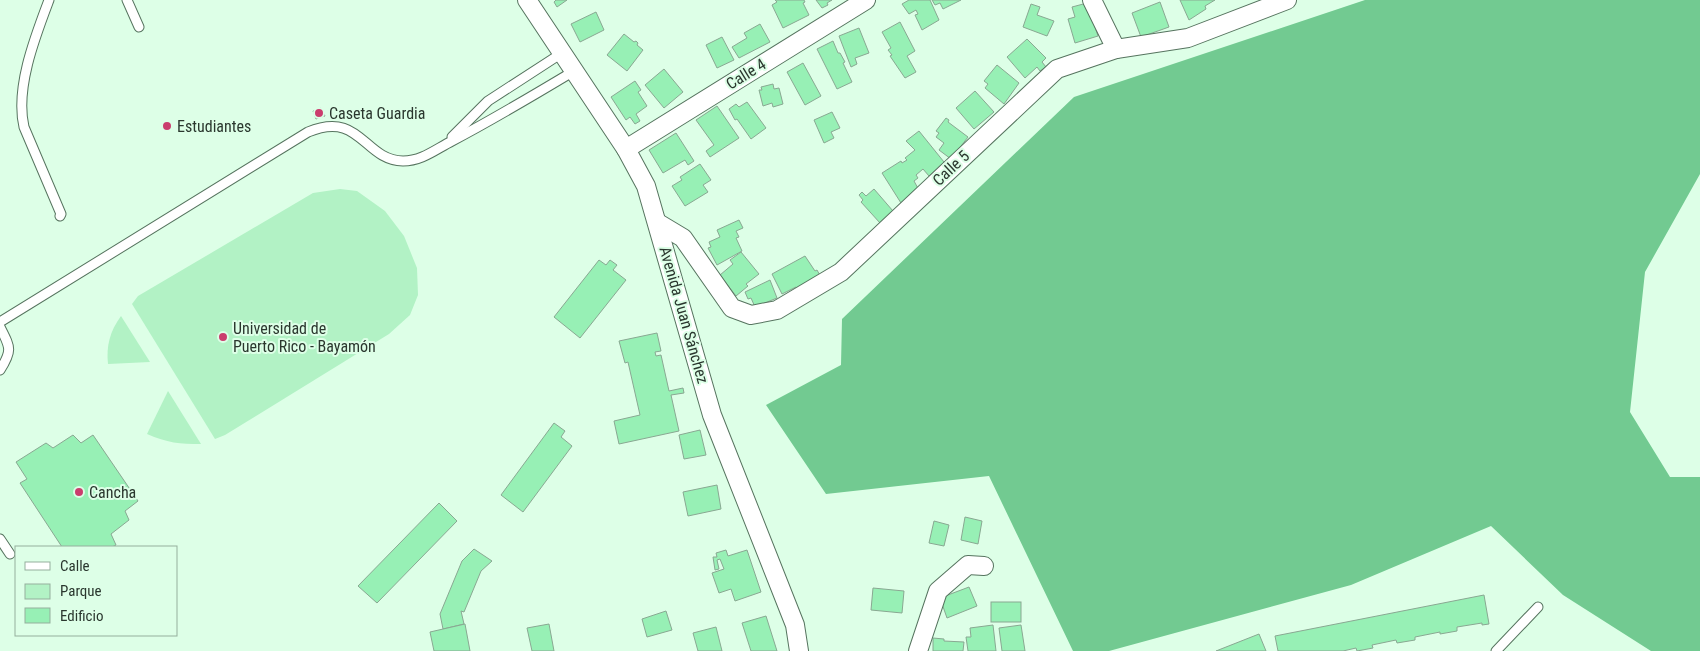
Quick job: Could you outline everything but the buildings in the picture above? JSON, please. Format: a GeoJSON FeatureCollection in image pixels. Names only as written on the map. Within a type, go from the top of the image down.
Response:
{"type":"FeatureCollection","features":[{"type":"Feature","properties":{"kind":"street","name":"Avenida Juan Sánchez"},"geometry":{"type":"LineString","coordinates":[[527,0],[626,149],[646,186],[712,415],[795,625],[799,651]]}},
{"type":"Feature","properties":{"kind":"street","name":"Calle 4"},"geometry":{"type":"LineString","coordinates":[[626,149],[866,0]]}},
{"type":"Feature","properties":{"kind":"street"},"geometry":{"type":"LineString","coordinates":[[1092,0],[1116,49]]}},
{"type":"Feature","properties":{"kind":"street","name":"Calle 5"},"geometry":{"type":"LineString","coordinates":[[658,224],[683,238],[732,308],[751,315],[777,310],[841,272],[1057,69],[1116,49],[1188,38],[1287,0]]}},
{"type":"Feature","properties":{"kind":"street"},"geometry":{"type":"LineString","coordinates":[[918,651],[938,591],[968,565],[984,566]]}},
{"type":"Feature","properties":{"kind":"lane"},"geometry":{"type":"LineString","coordinates":[[49,0],[27,65],[21,114],[24,127],[61,214],[60,216]]}},
{"type":"Feature","properties":{"kind":"lane"},"geometry":{"type":"LineString","coordinates":[[127,0],[139,27]]}},
{"type":"Feature","properties":{"kind":"lane"},"geometry":{"type":"LineString","coordinates":[[444,145],[488,101],[562,53]]}},
{"type":"Feature","properties":{"kind":"lane"},"geometry":{"type":"LineString","coordinates":[[0,322],[298,138],[320,127],[333,126],[354,132],[390,159],[404,161],[416,159],[428,155],[496,118],[574,71]]}},
{"type":"Feature","properties":{"kind":"lane"},"geometry":{"type":"LineString","coordinates":[[0,327],[10,350],[8,358],[0,370]]}},
{"type":"Feature","properties":{"kind":"lane"},"geometry":{"type":"LineString","coordinates":[[0,539],[10,554]]}},
{"type":"Feature","properties":{"kind":"lane"},"geometry":{"type":"LineString","coordinates":[[1496,651],[1538,608]]}},
{"type":"Feature","properties":{"kind":"green space"},"geometry":{"type":"Polygon","coordinates":[[[340,189],[357,191],[385,211],[404,236],[417,268],[418,295],[410,315],[389,334],[225,435],[215,439],[132,304],[138,296],[313,193],[340,189]]]}},
{"type":"Feature","properties":{"kind":"green space"},"geometry":{"type":"Polygon","coordinates":[[[121,316],[150,362],[108,364],[110,339],[114,327],[121,316]]]}},
{"type":"Feature","properties":{"kind":"green space"},"geometry":{"type":"Polygon","coordinates":[[[168,391],[201,444],[174,442],[147,434],[168,391]]]}},
{"type":"Feature","properties":{"kind":"shaded area"},"geometry":{"type":"Polygon","coordinates":[[[1365,0],[1700,0],[1700,174],[1645,272],[1630,412],[1670,477],[1700,477],[1700,651],[1651,651],[1563,595],[1491,526],[1351,585],[1109,651],[1073,651],[989,476],[826,494],[766,405],[841,365],[842,319],[1074,97],[1365,0]]]}},
{"type":"Feature","properties":{"kind":"place","name":"Caseta Guardia"},"geometry":{"type":"Point","coordinates":[319,113]}},
{"type":"Feature","properties":{"kind":"place","name":"Estudiantes"},"geometry":{"type":"Point","coordinates":[167,126]}},
{"type":"Feature","properties":{"kind":"place","name":"Universidad de Puerto Rico - Bayamón"},"geometry":{"type":"Point","coordinates":[223,337]}},
{"type":"Feature","properties":{"kind":"place","name":"Cancha"},"geometry":{"type":"Point","coordinates":[79,492]}}]}
